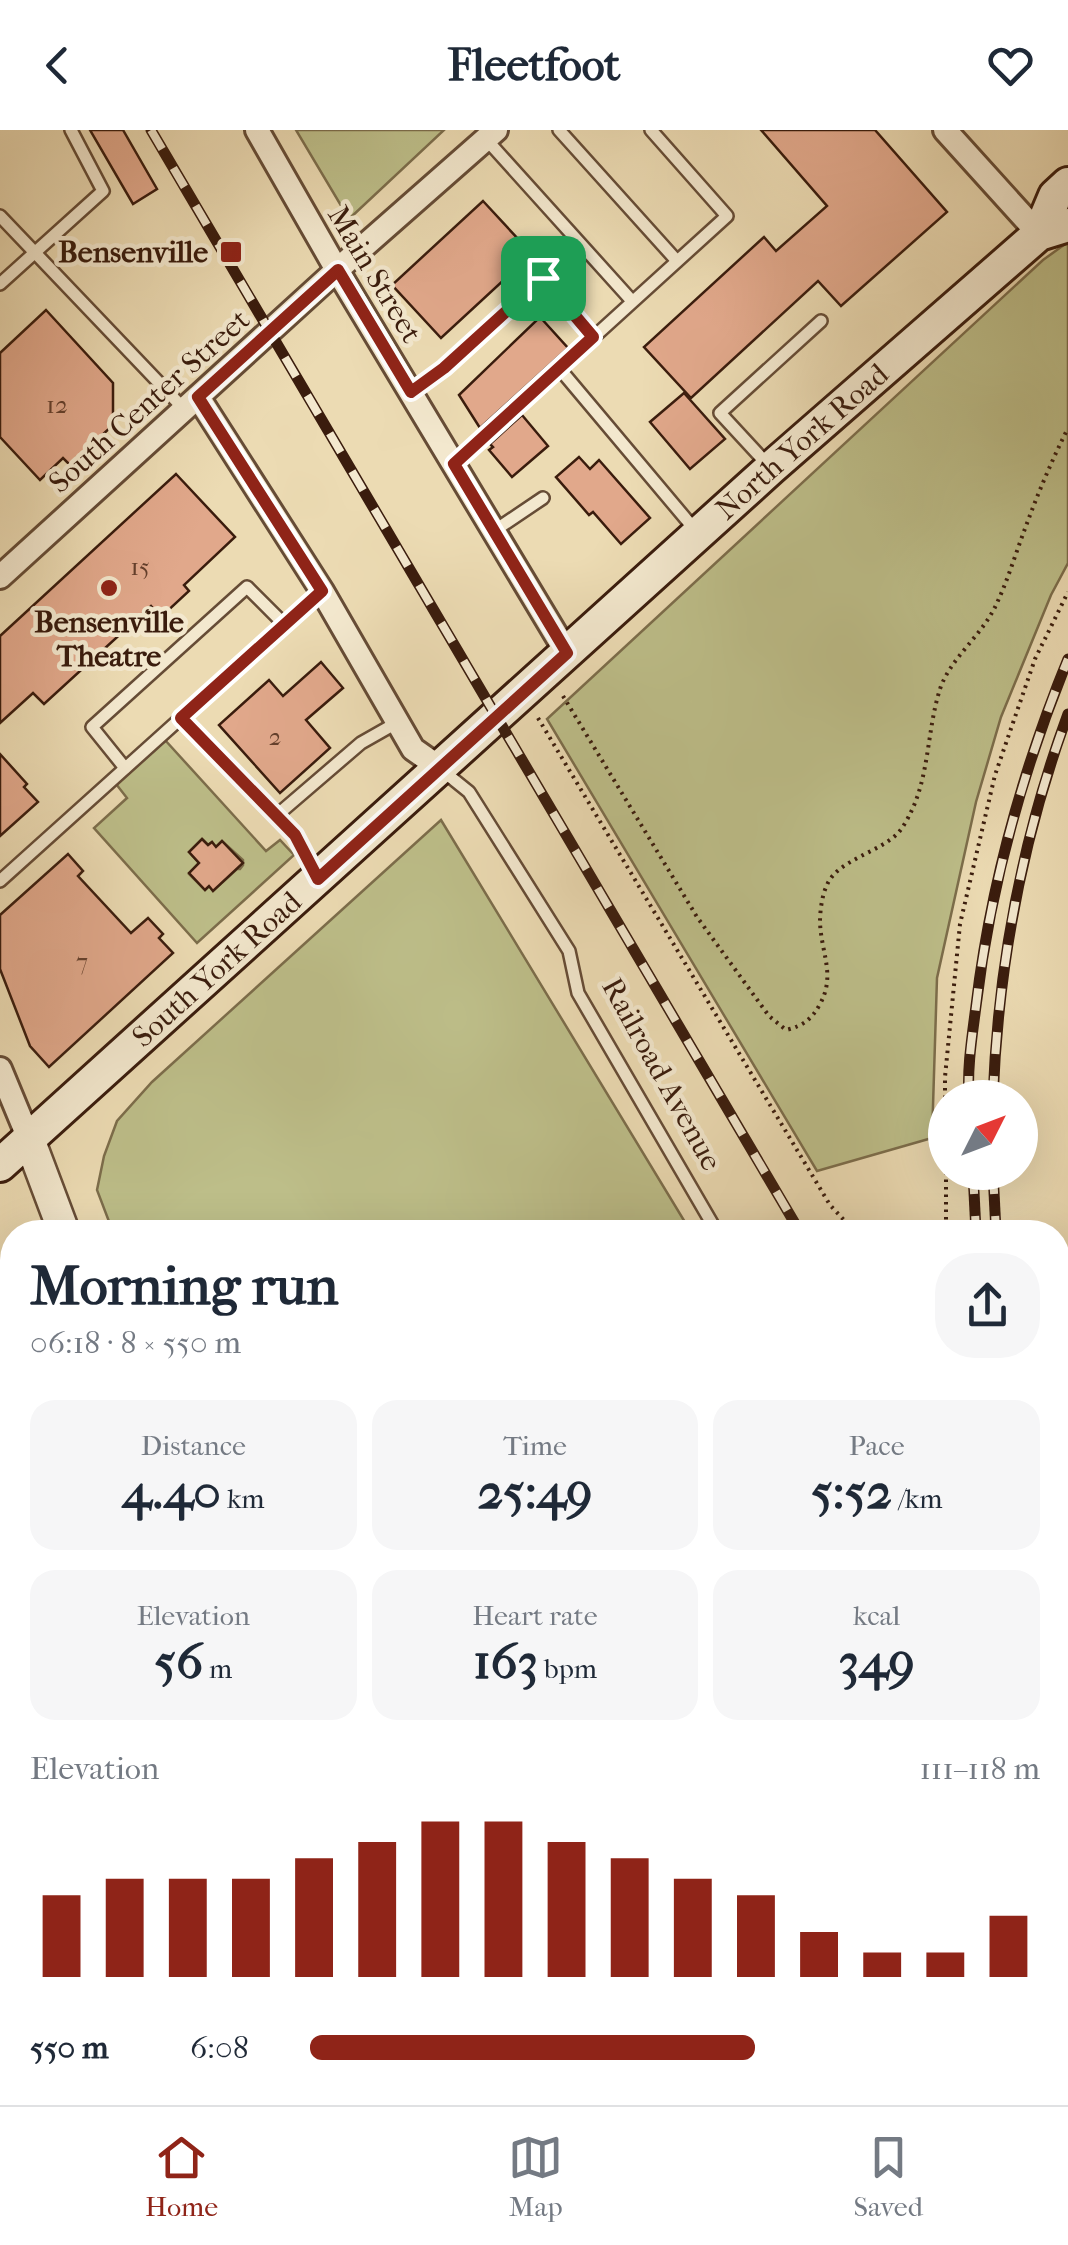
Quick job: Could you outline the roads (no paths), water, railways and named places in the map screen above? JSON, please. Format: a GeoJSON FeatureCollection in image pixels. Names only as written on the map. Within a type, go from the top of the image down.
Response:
{"type":"FeatureCollection","features":[{"type":"Feature","properties":{"kind":"main road","name":"North York Road"},"geometry":{"type":"LineString","coordinates":[[546,672],[772,468],[1054,230],[1054,196],[1068,184]]}},
{"type":"Feature","properties":{"kind":"main road","name":"South York Road"},"geometry":{"type":"LineString","coordinates":[[0,1165],[546,672]]}},
{"type":"Feature","properties":{"kind":"street","name":"Main Street"},"geometry":{"type":"LineString","coordinates":[[256,130],[494,531],[546,672]]}},
{"type":"Feature","properties":{"kind":"street"},"geometry":{"type":"LineString","coordinates":[[945,130],[1054,230]]}},
{"type":"Feature","properties":{"kind":"street","name":"South Center Street"},"geometry":{"type":"LineString","coordinates":[[0,577],[491,134]]}},
{"type":"Feature","properties":{"kind":"street","name":"Railroad Avenue"},"geometry":{"type":"LineString","coordinates":[[191,403],[322,591],[414,749],[440,768]]}},
{"type":"Feature","properties":{"kind":"street"},"geometry":{"type":"LineString","coordinates":[[0,1070],[59,1220]]}},
{"type":"Feature","properties":{"kind":"lane"},"geometry":{"type":"LineString","coordinates":[[0,284],[102,191],[72,130]]}},
{"type":"Feature","properties":{"kind":"lane"},"geometry":{"type":"LineString","coordinates":[[559,130],[677,261]]}},
{"type":"Feature","properties":{"kind":"lane"},"geometry":{"type":"LineString","coordinates":[[454,464],[727,216],[651,130]]}},
{"type":"Feature","properties":{"kind":"lane"},"geometry":{"type":"LineString","coordinates":[[491,134],[632,301]]}},
{"type":"Feature","properties":{"kind":"lane"},"geometry":{"type":"LineString","coordinates":[[0,216],[191,403]]}},
{"type":"Feature","properties":{"kind":"lane"},"geometry":{"type":"LineString","coordinates":[[411,392],[444,368],[543,278],[593,337]]}},
{"type":"Feature","properties":{"kind":"lane"},"geometry":{"type":"LineString","coordinates":[[772,468],[720,413],[821,321]]}},
{"type":"Feature","properties":{"kind":"lane"},"geometry":{"type":"LineString","coordinates":[[559,368],[699,534]]}},
{"type":"Feature","properties":{"kind":"lane"},"geometry":{"type":"LineString","coordinates":[[494,531],[542,498]]}},
{"type":"Feature","properties":{"kind":"lane"},"geometry":{"type":"LineString","coordinates":[[125,768],[92,727],[248,587],[284,624]]}},
{"type":"Feature","properties":{"kind":"lane"},"geometry":{"type":"LineString","coordinates":[[0,881],[322,591]]}},
{"type":"Feature","properties":{"kind":"lane"},"geometry":{"type":"LineString","coordinates":[[181,718],[295,835],[318,879]]}},
{"type":"Feature","properties":{"kind":"lane"},"geometry":{"type":"LineString","coordinates":[[276,816],[362,743],[398,722]]}},
{"type":"Feature","properties":{"kind":"lane","name":"Railroad Avenue"},"geometry":{"type":"LineString","coordinates":[[440,768],[468,792],[569,950],[578,993],[710,1220]]}},
{"type":"Feature","properties":{"kind":"railway"},"geometry":{"type":"LineString","coordinates":[[151,130],[793,1220]]}},
{"type":"Feature","properties":{"kind":"railway"},"geometry":{"type":"LineString","coordinates":[[969,1080],[982,962],[999,873],[1023,786],[1068,659]]}},
{"type":"Feature","properties":{"kind":"railway"},"geometry":{"type":"LineString","coordinates":[[994,1080],[1000,1000],[1015,903],[1038,808],[1068,714]]}},
{"type":"Feature","properties":{"kind":"railway"},"geometry":{"type":"LineString","coordinates":[[974,1190],[975,1220]]}},
{"type":"Feature","properties":{"kind":"railway"},"geometry":{"type":"LineString","coordinates":[[994,1190],[995,1220]]}},
{"type":"Feature","properties":{"kind":"place","name":"Bensenville"},"geometry":{"type":"Point","coordinates":[231,252]}},
{"type":"Feature","properties":{"kind":"place","name":"Bensenville Theatre"},"geometry":{"type":"Point","coordinates":[109,588]}}]}
